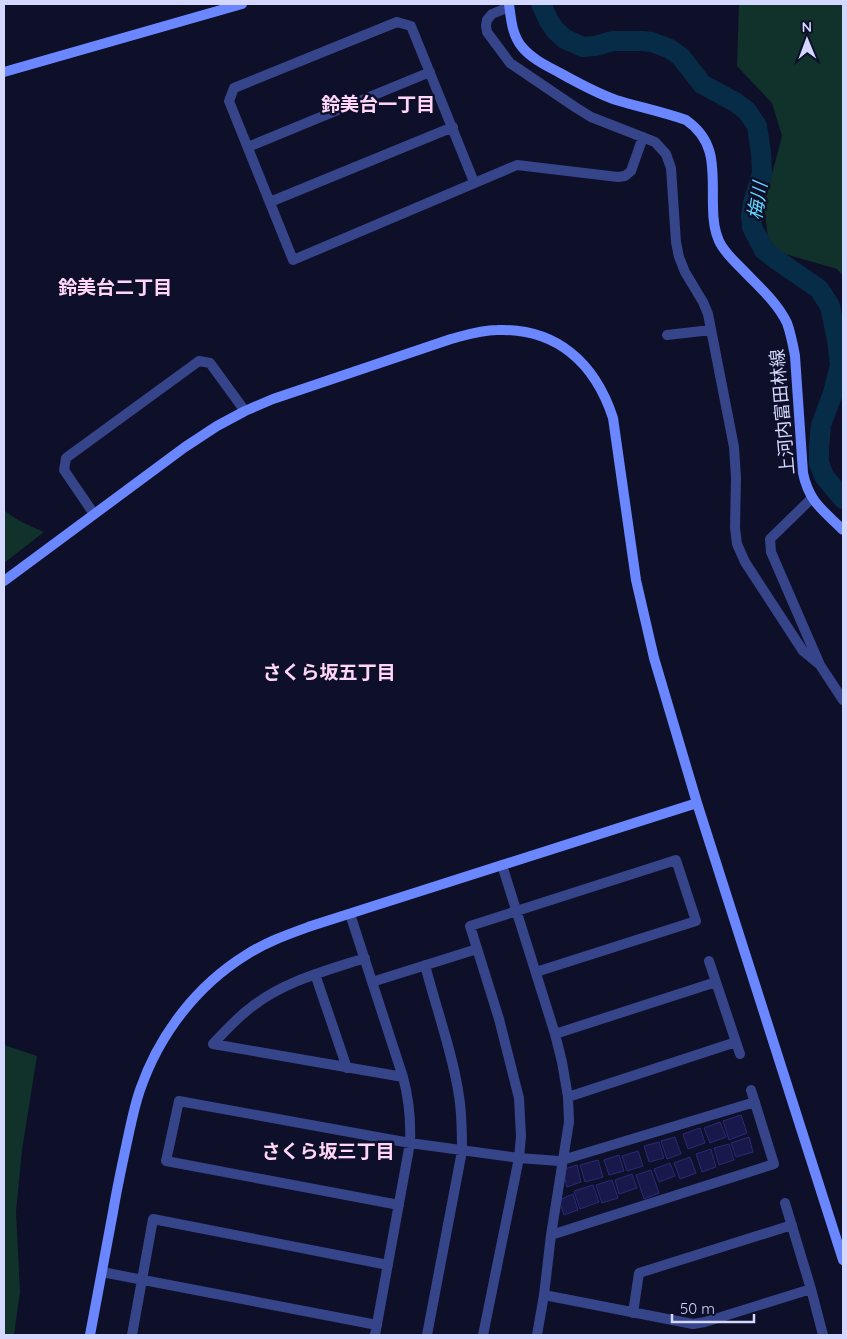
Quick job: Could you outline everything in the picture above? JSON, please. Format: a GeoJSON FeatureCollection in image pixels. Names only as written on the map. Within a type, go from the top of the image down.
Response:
{"type":"FeatureCollection","features":[{"type":"Feature","properties":{"kind":"street"},"geometry":{"type":"LineString","coordinates":[[4,72],[242,4]]}},
{"type":"Feature","properties":{"kind":"street"},"geometry":{"type":"LineString","coordinates":[[509,6],[492,14],[487,20],[486,26],[487,32],[510,63],[575,108],[592,117],[655,142],[666,154],[671,168],[676,242],[679,257],[708,314],[734,447],[736,478],[735,528],[737,544],[745,562],[803,651],[820,664]]}},
{"type":"Feature","properties":{"kind":"street","name":"上河内富田林線"},"geometry":{"type":"LineString","coordinates":[[509,6],[512,28],[516,37],[522,47],[542,64],[594,91],[614,99],[686,120],[695,126],[704,137],[712,160],[713,219],[718,239],[727,254],[773,302],[787,324],[795,356],[803,473],[806,486],[812,498],[843,530]]}},
{"type":"Feature","properties":{"kind":"street"},"geometry":{"type":"LineString","coordinates":[[474,182],[411,26],[397,22],[243,84],[234,88],[229,101],[293,260],[517,165],[618,177],[625,176],[631,171],[643,137]]}},
{"type":"Feature","properties":{"kind":"street"},"geometry":{"type":"LineString","coordinates":[[248,147],[430,72]]}},
{"type":"Feature","properties":{"kind":"street"},"geometry":{"type":"LineString","coordinates":[[270,202],[453,127]]}},
{"type":"Feature","properties":{"kind":"street"},"geometry":{"type":"LineString","coordinates":[[4,581],[185,447],[217,426],[245,411],[282,396],[474,332],[497,330],[528,333],[555,342],[573,354],[588,368],[599,385],[613,418],[636,580],[654,658],[697,804],[843,1260]]}},
{"type":"Feature","properties":{"kind":"street"},"geometry":{"type":"LineString","coordinates":[[667,335],[711,330]]}},
{"type":"Feature","properties":{"kind":"street"},"geometry":{"type":"LineString","coordinates":[[94,514],[64,470],[66,458],[199,361],[210,363],[245,411]]}},
{"type":"Feature","properties":{"kind":"street"},"geometry":{"type":"LineString","coordinates":[[812,498],[770,539],[771,552],[820,664],[843,700]]}},
{"type":"Feature","properties":{"kind":"street"},"geometry":{"type":"LineString","coordinates":[[90,1335],[120,1172],[132,1116],[140,1090],[149,1067],[174,1023],[196,996],[219,974],[272,940],[697,804]]}},
{"type":"Feature","properties":{"kind":"street"},"geometry":{"type":"LineString","coordinates":[[483,1335],[519,1158],[521,1136],[519,1098],[499,1020],[470,926],[676,860],[696,921],[536,972]]}},
{"type":"Feature","properties":{"kind":"street"},"geometry":{"type":"LineString","coordinates":[[502,865],[555,1034],[568,1097],[569,1122],[537,1335]]}},
{"type":"Feature","properties":{"kind":"street"},"geometry":{"type":"LineString","coordinates":[[102,1272],[376,1330],[410,1143],[411,1125],[408,1094],[350,914]]}},
{"type":"Feature","properties":{"kind":"street"},"geometry":{"type":"LineString","coordinates":[[372,982],[477,949]]}},
{"type":"Feature","properties":{"kind":"street"},"geometry":{"type":"LineString","coordinates":[[365,958],[291,983],[250,1008],[213,1044],[403,1077]]}},
{"type":"Feature","properties":{"kind":"street"},"geometry":{"type":"LineString","coordinates":[[709,961],[740,1054]]}},
{"type":"Feature","properties":{"kind":"street"},"geometry":{"type":"LineString","coordinates":[[425,965],[450,1052],[460,1096],[462,1126],[462,1150],[427,1335]]}},
{"type":"Feature","properties":{"kind":"street"},"geometry":{"type":"LineString","coordinates":[[315,974],[347,1068]]}},
{"type":"Feature","properties":{"kind":"street"},"geometry":{"type":"LineString","coordinates":[[555,1034],[716,982]]}},
{"type":"Feature","properties":{"kind":"street"},"geometry":{"type":"LineString","coordinates":[[568,1097],[736,1042]]}},
{"type":"Feature","properties":{"kind":"street"},"geometry":{"type":"LineString","coordinates":[[551,1235],[774,1164],[751,1090]]}},
{"type":"Feature","properties":{"kind":"street"},"geometry":{"type":"LineString","coordinates":[[399,1205],[166,1161],[179,1101],[410,1143],[519,1158],[559,1161],[755,1102]]}},
{"type":"Feature","properties":{"kind":"street"},"geometry":{"type":"LineString","coordinates":[[785,1203],[824,1335]]}},
{"type":"Feature","properties":{"kind":"street"},"geometry":{"type":"LineString","coordinates":[[132,1335],[153,1218],[388,1265]]}},
{"type":"Feature","properties":{"kind":"street"},"geometry":{"type":"LineString","coordinates":[[633,1313],[639,1273],[792,1225]]}},
{"type":"Feature","properties":{"kind":"street"},"geometry":{"type":"LineString","coordinates":[[544,1295],[693,1324],[811,1289]]}},
{"type":"Feature","properties":{"kind":"green space"},"geometry":{"type":"Polygon","coordinates":[[[739,4],[843,4],[843,276],[837,269],[778,252],[768,238],[764,204],[782,136],[772,103],[737,66],[739,4]]]}},
{"type":"Feature","properties":{"kind":"green space"},"geometry":{"type":"Polygon","coordinates":[[[4,510],[18,520],[44,532],[4,563],[4,510]]]}},
{"type":"Feature","properties":{"kind":"green space"},"geometry":{"type":"Polygon","coordinates":[[[4,1045],[37,1056],[22,1150],[16,1212],[20,1292],[14,1335],[4,1335],[4,1045]]]}},
{"type":"Feature","properties":{"kind":"building"},"geometry":{"type":"Polygon","coordinates":[[[741,1115],[747,1133],[729,1140],[723,1121],[741,1115]]]}},
{"type":"Feature","properties":{"kind":"building"},"geometry":{"type":"Polygon","coordinates":[[[720,1122],[726,1137],[710,1143],[704,1128],[720,1122]]]}},
{"type":"Feature","properties":{"kind":"building"},"geometry":{"type":"Polygon","coordinates":[[[700,1128],[705,1143],[688,1149],[683,1134],[700,1128]]]}},
{"type":"Feature","properties":{"kind":"building"},"geometry":{"type":"Polygon","coordinates":[[[675,1137],[681,1154],[667,1159],[661,1141],[675,1137]]]}},
{"type":"Feature","properties":{"kind":"building"},"geometry":{"type":"Polygon","coordinates":[[[749,1137],[753,1152],[736,1157],[731,1143],[749,1137]]]}},
{"type":"Feature","properties":{"kind":"building"},"geometry":{"type":"Polygon","coordinates":[[[659,1142],[664,1158],[649,1162],[644,1146],[659,1142]]]}},
{"type":"Feature","properties":{"kind":"building"},"geometry":{"type":"Polygon","coordinates":[[[729,1144],[734,1160],[719,1165],[714,1148],[729,1144]]]}},
{"type":"Feature","properties":{"kind":"building"},"geometry":{"type":"Polygon","coordinates":[[[711,1149],[716,1167],[702,1172],[696,1154],[711,1149]]]}},
{"type":"Feature","properties":{"kind":"building"},"geometry":{"type":"Polygon","coordinates":[[[638,1151],[643,1166],[627,1171],[622,1156],[638,1151]]]}},
{"type":"Feature","properties":{"kind":"building"},"geometry":{"type":"Polygon","coordinates":[[[619,1155],[624,1171],[609,1175],[604,1160],[619,1155]]]}},
{"type":"Feature","properties":{"kind":"building"},"geometry":{"type":"Polygon","coordinates":[[[690,1157],[696,1173],[680,1179],[674,1163],[690,1157]]]}},
{"type":"Feature","properties":{"kind":"building"},"geometry":{"type":"Polygon","coordinates":[[[598,1160],[603,1177],[585,1182],[580,1165],[598,1160]]]}},
{"type":"Feature","properties":{"kind":"building"},"geometry":{"type":"Polygon","coordinates":[[[670,1163],[675,1176],[659,1182],[654,1169],[670,1163]]]}},
{"type":"Feature","properties":{"kind":"building"},"geometry":{"type":"Polygon","coordinates":[[[577,1165],[581,1182],[567,1187],[564,1176],[565,1169],[577,1165]]]}},
{"type":"Feature","properties":{"kind":"building"},"geometry":{"type":"Polygon","coordinates":[[[651,1170],[659,1193],[644,1199],[636,1175],[651,1170]]]}},
{"type":"Feature","properties":{"kind":"building"},"geometry":{"type":"Polygon","coordinates":[[[632,1174],[637,1188],[619,1194],[615,1180],[632,1174]]]}},
{"type":"Feature","properties":{"kind":"building"},"geometry":{"type":"Polygon","coordinates":[[[612,1180],[618,1198],[602,1203],[596,1185],[612,1180]]]}},
{"type":"Feature","properties":{"kind":"building"},"geometry":{"type":"Polygon","coordinates":[[[593,1185],[599,1202],[580,1209],[574,1191],[593,1185]]]}},
{"type":"Feature","properties":{"kind":"building"},"geometry":{"type":"Polygon","coordinates":[[[573,1194],[578,1210],[564,1215],[559,1200],[573,1194]]]}},
{"type":"Feature","properties":{"kind":"waterway","name":"梅川"},"geometry":{"type":"LineString","coordinates":[[541,4],[555,30],[565,39],[583,47],[613,41],[643,41],[652,42],[670,49],[681,57],[702,84],[735,102],[747,111],[757,126],[762,173],[753,203],[752,227],[764,250],[819,289],[830,306],[840,365],[833,393],[821,425],[819,463],[824,476],[843,499]]}},
{"type":"Feature","properties":{"kind":"district","name":"鈴美台一丁目"},"geometry":{"type":"Point","coordinates":[378,104]}},
{"type":"Feature","properties":{"kind":"district","name":"鈴美台二丁目"},"geometry":{"type":"Point","coordinates":[115,287]}},
{"type":"Feature","properties":{"kind":"district","name":"さくら坂五丁目"},"geometry":{"type":"Point","coordinates":[329,672]}},
{"type":"Feature","properties":{"kind":"district","name":"さくら坂三丁目"},"geometry":{"type":"Point","coordinates":[328,1151]}}]}
